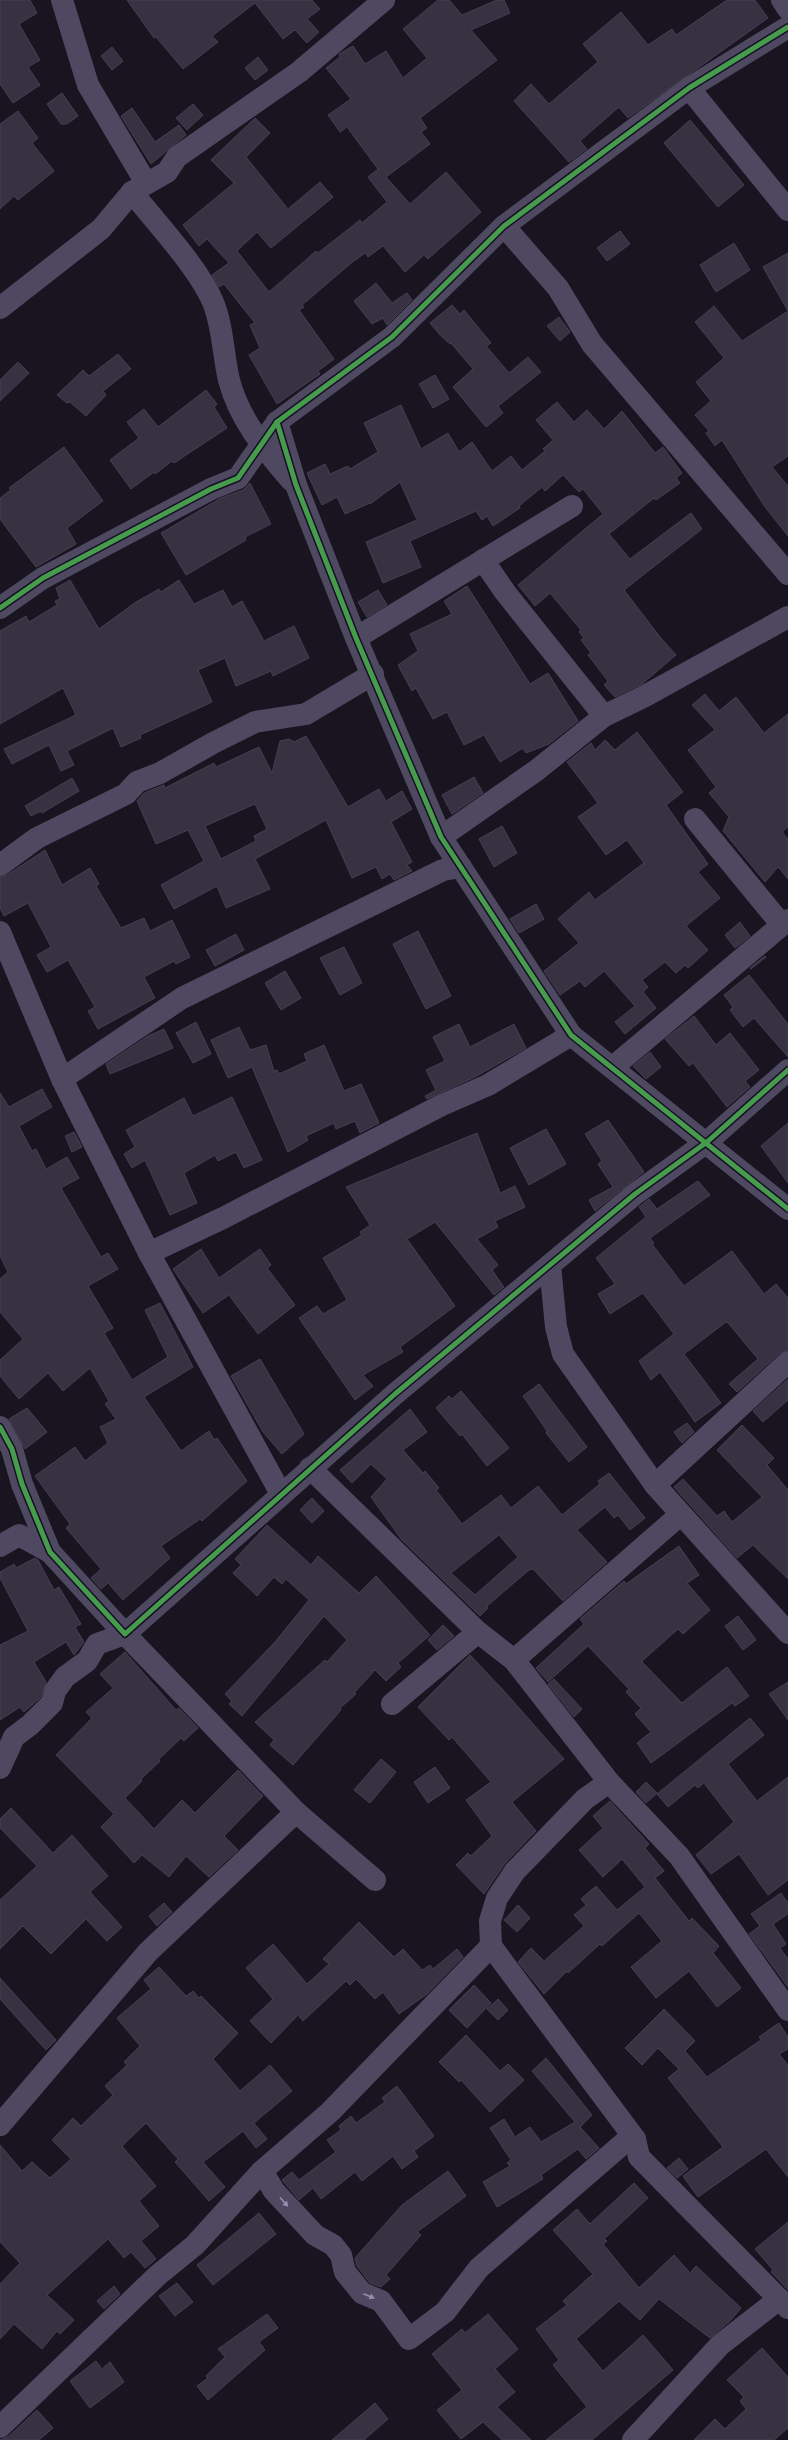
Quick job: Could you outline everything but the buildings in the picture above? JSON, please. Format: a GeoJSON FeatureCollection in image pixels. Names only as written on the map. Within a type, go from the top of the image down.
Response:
{"type":"FeatureCollection","features":[{"type":"Feature","properties":{"kind":"street"},"geometry":{"type":"LineString","coordinates":[[62,0],[88,85],[139,188],[205,285],[214,305],[232,388],[237,403],[260,444],[296,486]]}},
{"type":"Feature","properties":{"kind":"street"},"geometry":{"type":"LineString","coordinates":[[0,308],[101,229],[139,188],[167,172],[177,157],[299,72],[384,0]]}},
{"type":"Feature","properties":{"kind":"street"},"geometry":{"type":"LineString","coordinates":[[782,0],[788,9]]}},
{"type":"Feature","properties":{"kind":"street"},"geometry":{"type":"LineString","coordinates":[[0,608],[43,578],[211,489],[238,478],[260,444],[277,422],[392,337],[504,226],[689,88],[788,27]]}},
{"type":"Feature","properties":{"kind":"street"},"geometry":{"type":"LineString","coordinates":[[689,88],[788,210]]}},
{"type":"Feature","properties":{"kind":"street"},"geometry":{"type":"LineString","coordinates":[[504,226],[558,288],[592,344],[788,574]]}},
{"type":"Feature","properties":{"kind":"street"},"geometry":{"type":"LineString","coordinates":[[277,422],[296,486],[356,638],[373,674],[440,837],[571,1035],[707,1142],[788,1209]]}},
{"type":"Feature","properties":{"kind":"street"},"geometry":{"type":"LineString","coordinates":[[356,638],[572,506]]}},
{"type":"Feature","properties":{"kind":"street"},"geometry":{"type":"LineString","coordinates":[[483,560],[505,592],[604,716]]}},
{"type":"Feature","properties":{"kind":"street"},"geometry":{"type":"LineString","coordinates":[[440,837],[537,770],[604,716],[645,696],[788,617]]}},
{"type":"Feature","properties":{"kind":"street"},"geometry":{"type":"LineString","coordinates":[[0,865],[37,838],[126,794],[137,782],[160,773],[213,743],[255,722],[306,714],[373,674]]}},
{"type":"Feature","properties":{"kind":"street"},"geometry":{"type":"LineString","coordinates":[[613,1067],[785,922],[695,819]]}},
{"type":"Feature","properties":{"kind":"street"},"geometry":{"type":"LineString","coordinates":[[62,1079],[182,998],[443,870],[461,868]]}},
{"type":"Feature","properties":{"kind":"street"},"geometry":{"type":"LineString","coordinates":[[0,932],[62,1079],[149,1253],[281,1494]]}},
{"type":"Feature","properties":{"kind":"street"},"geometry":{"type":"LineString","coordinates":[[149,1253],[223,1218],[442,1105],[488,1084],[571,1035]]}},
{"type":"Feature","properties":{"kind":"street"},"geometry":{"type":"LineString","coordinates":[[0,1768],[14,1737],[30,1725],[52,1704],[55,1690],[65,1677],[87,1661],[96,1644],[125,1634],[395,1394],[635,1194],[707,1142],[788,1070]]}},
{"type":"Feature","properties":{"kind":"street"},"geometry":{"type":"LineString","coordinates":[[550,1265],[556,1327],[563,1354],[655,1485],[680,1515],[788,1633]]}},
{"type":"Feature","properties":{"kind":"street"},"geometry":{"type":"LineString","coordinates":[[655,1485],[788,1362]]}},
{"type":"Feature","properties":{"kind":"street"},"geometry":{"type":"LineString","coordinates":[[0,1427],[12,1448],[22,1484],[50,1552]]}},
{"type":"Feature","properties":{"kind":"street"},"geometry":{"type":"LineString","coordinates":[[310,1468],[478,1632],[514,1660],[609,1782],[679,1856],[788,2010]]}},
{"type":"Feature","properties":{"kind":"street"},"geometry":{"type":"LineString","coordinates":[[514,1660],[680,1515]]}},
{"type":"Feature","properties":{"kind":"street"},"geometry":{"type":"LineString","coordinates":[[0,1546],[19,1535],[50,1552],[125,1634],[296,1812],[375,1880]]}},
{"type":"Feature","properties":{"kind":"street"},"geometry":{"type":"LineString","coordinates":[[392,1704],[478,1632]]}},
{"type":"Feature","properties":{"kind":"street"},"geometry":{"type":"LineString","coordinates":[[609,1782],[585,1799],[515,1871],[497,1898],[490,1921],[491,1946],[635,2139],[639,2157],[783,2303],[720,2345],[633,2440]]}},
{"type":"Feature","properties":{"kind":"street"},"geometry":{"type":"LineString","coordinates":[[0,2125],[148,1952],[296,1812]]}},
{"type":"Feature","properties":{"kind":"street"},"geometry":{"type":"LineString","coordinates":[[0,2427],[158,2275],[195,2245],[262,2170],[330,2112],[491,1946]]}},
{"type":"Feature","properties":{"kind":"street"},"geometry":{"type":"LineString","coordinates":[[262,2170],[274,2191],[315,2236],[333,2245],[342,2256],[345,2272],[362,2293],[381,2301],[409,2339],[445,2312],[479,2268],[626,2141],[635,2139]]}},
{"type":"Feature","properties":{"kind":"cycle path"},"geometry":{"type":"LineString","coordinates":[[0,608],[43,578],[211,489],[238,478],[277,422],[392,337],[504,226],[689,88],[788,27]]}},
{"type":"Feature","properties":{"kind":"cycle path"},"geometry":{"type":"LineString","coordinates":[[277,422],[296,485],[356,638],[441,837],[571,1035],[788,1209]]}},
{"type":"Feature","properties":{"kind":"cycle path"},"geometry":{"type":"LineString","coordinates":[[0,1427],[12,1449],[22,1484],[50,1552],[125,1634],[395,1394],[635,1194],[707,1142],[788,1070]]}}]}
